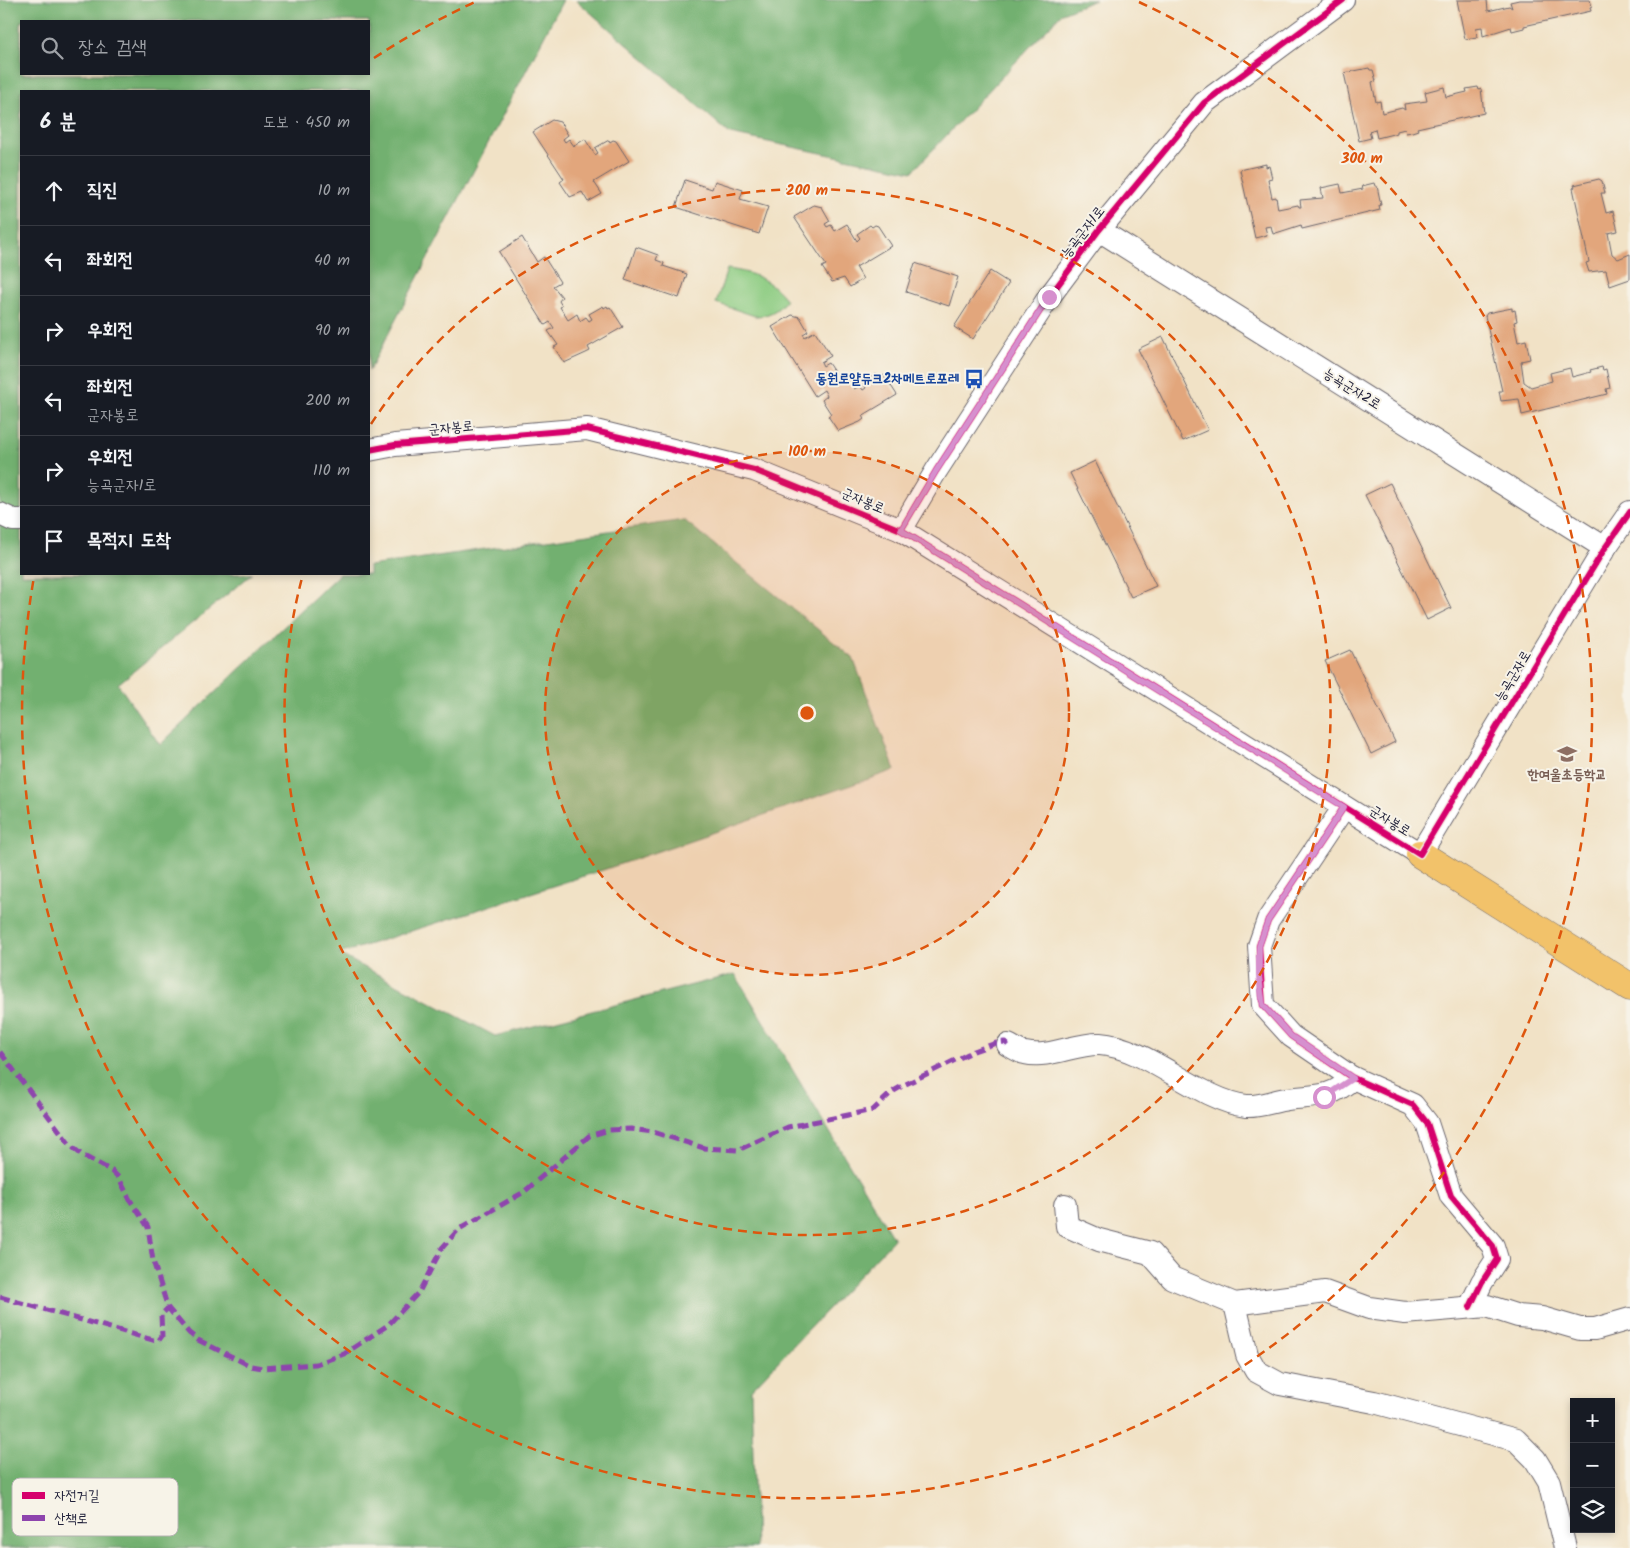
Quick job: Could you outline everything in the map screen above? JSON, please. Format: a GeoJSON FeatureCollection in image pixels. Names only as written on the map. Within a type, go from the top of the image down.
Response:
{"type":"FeatureCollection","features":[{"type":"Feature","properties":{"kind":"main road","name":"군자봉로"},"geometry":{"type":"LineString","coordinates":[[1420,854],[1630,987]]}},
{"type":"Feature","properties":{"kind":"street","name":"능곡군자1로"},"geometry":{"type":"LineString","coordinates":[[901,530],[936,471],[1049,297],[1099,230],[1204,103],[1343,0]]}},
{"type":"Feature","properties":{"kind":"street","name":"능곡군자2로"},"geometry":{"type":"LineString","coordinates":[[1099,230],[1605,548]]}},
{"type":"Feature","properties":{"kind":"street","name":"군자봉로"},"geometry":{"type":"LineString","coordinates":[[370,450],[395,445],[587,428],[754,470],[901,530],[1420,854]]}},
{"type":"Feature","properties":{"kind":"street","name":"능곡군자로"},"geometry":{"type":"LineString","coordinates":[[1420,854],[1605,548],[1630,512]]}},
{"type":"Feature","properties":{"kind":"street"},"geometry":{"type":"LineString","coordinates":[[0,514],[20,520]]}},
{"type":"Feature","properties":{"kind":"street"},"geometry":{"type":"LineString","coordinates":[[1344,807],[1268,920],[1259,946],[1259,976],[1263,1005],[1291,1036],[1353,1078],[1413,1105],[1427,1122],[1450,1196],[1493,1246],[1497,1259],[1482,1282],[1470,1307]]}},
{"type":"Feature","properties":{"kind":"street"},"geometry":{"type":"LineString","coordinates":[[1008,1045],[1025,1053],[1051,1052],[1099,1044],[1111,1046],[1144,1059],[1211,1094],[1245,1106],[1265,1105],[1286,1099],[1324,1097],[1353,1078]]}},
{"type":"Feature","properties":{"kind":"street"},"geometry":{"type":"LineString","coordinates":[[1065,1205],[1067,1226],[1099,1240],[1150,1253],[1172,1278],[1235,1304],[1325,1292],[1369,1308],[1405,1313],[1487,1306],[1518,1316],[1542,1318],[1580,1329],[1595,1328],[1630,1320]]}},
{"type":"Feature","properties":{"kind":"street"},"geometry":{"type":"LineString","coordinates":[[1235,1304],[1247,1355],[1256,1371],[1280,1384],[1374,1402],[1516,1440],[1535,1459],[1549,1482],[1565,1548]]}},
{"type":"Feature","properties":{"kind":"green space"},"geometry":{"type":"Polygon","coordinates":[[[0,0],[563,0],[370,369],[370,90],[20,90],[20,575],[251,575],[118,684],[160,745],[338,575],[370,575],[370,566],[684,520],[853,658],[895,770],[606,869],[339,954],[495,1036],[735,974],[894,1239],[751,1390],[756,1548],[0,1548],[0,0]]]}},
{"type":"Feature","properties":{"kind":"green space"},"geometry":{"type":"Polygon","coordinates":[[[576,0],[1095,0],[1062,13],[912,172],[730,134],[576,0]]]}},
{"type":"Feature","properties":{"kind":"green space"},"geometry":{"type":"Polygon","coordinates":[[[727,269],[745,272],[760,278],[774,287],[786,300],[772,312],[755,316],[716,303],[727,269]]]}},
{"type":"Feature","properties":{"kind":"building"},"geometry":{"type":"Polygon","coordinates":[[[1457,0],[1487,0],[1488,11],[1509,6],[1512,8],[1510,2],[1519,0],[1590,0],[1592,6],[1590,7],[1591,11],[1524,26],[1524,28],[1512,31],[1511,27],[1483,36],[1482,27],[1476,28],[1477,37],[1465,39],[1457,0]]]}},
{"type":"Feature","properties":{"kind":"building"},"geometry":{"type":"Polygon","coordinates":[[[1369,68],[1373,70],[1376,81],[1372,82],[1376,102],[1380,101],[1382,113],[1402,108],[1405,110],[1404,104],[1427,101],[1425,92],[1444,87],[1446,97],[1467,92],[1466,89],[1478,87],[1479,90],[1481,89],[1484,113],[1417,128],[1418,130],[1412,132],[1406,133],[1405,129],[1377,138],[1375,129],[1369,131],[1371,138],[1359,141],[1344,73],[1369,68]]]}},
{"type":"Feature","properties":{"kind":"building"},"geometry":{"type":"Polygon","coordinates":[[[552,120],[560,122],[568,135],[563,139],[565,142],[569,139],[574,146],[585,139],[595,155],[598,153],[595,148],[609,140],[610,142],[613,140],[616,141],[629,161],[594,182],[602,194],[588,202],[582,192],[570,197],[560,182],[564,179],[533,132],[552,120]]]}},
{"type":"Feature","properties":{"kind":"building"},"geometry":{"type":"Polygon","coordinates":[[[1266,164],[1266,167],[1269,166],[1272,178],[1268,179],[1272,198],[1276,197],[1278,209],[1298,205],[1301,207],[1300,200],[1323,198],[1321,188],[1340,184],[1342,193],[1363,189],[1362,186],[1374,183],[1377,186],[1381,205],[1379,205],[1380,210],[1302,229],[1301,225],[1273,234],[1271,226],[1265,227],[1267,235],[1255,238],[1240,170],[1266,164]]]}},
{"type":"Feature","properties":{"kind":"building"},"geometry":{"type":"Polygon","coordinates":[[[1599,179],[1602,181],[1605,193],[1601,193],[1606,213],[1613,211],[1618,231],[1608,233],[1612,254],[1618,259],[1630,254],[1630,279],[1610,286],[1606,270],[1589,272],[1586,263],[1589,262],[1573,188],[1575,187],[1574,185],[1599,179]]]}},
{"type":"Feature","properties":{"kind":"building"},"geometry":{"type":"Polygon","coordinates":[[[685,180],[712,189],[715,181],[743,190],[740,199],[768,207],[759,234],[676,207],[685,180]]]}},
{"type":"Feature","properties":{"kind":"building"},"geometry":{"type":"Polygon","coordinates":[[[814,205],[822,207],[830,221],[825,224],[827,227],[831,225],[835,231],[847,224],[857,241],[860,238],[857,234],[870,225],[872,227],[875,225],[878,226],[891,246],[856,267],[863,279],[850,287],[844,278],[832,282],[822,267],[826,265],[794,217],[814,205]]]}},
{"type":"Feature","properties":{"kind":"building"},"geometry":{"type":"Polygon","coordinates":[[[522,237],[537,262],[544,257],[560,282],[553,286],[562,297],[559,301],[562,306],[560,307],[568,320],[577,314],[580,321],[586,317],[589,321],[592,319],[589,314],[603,306],[604,308],[607,306],[608,308],[610,307],[623,327],[588,347],[590,351],[564,363],[554,347],[558,345],[548,331],[554,328],[550,322],[545,325],[499,252],[522,237]]]}},
{"type":"Feature","properties":{"kind":"building"},"geometry":{"type":"Polygon","coordinates":[[[636,247],[658,255],[656,260],[664,263],[663,266],[687,274],[679,298],[625,280],[636,247]]]}},
{"type":"Feature","properties":{"kind":"building"},"geometry":{"type":"Polygon","coordinates":[[[915,263],[958,277],[949,306],[906,292],[915,263]]]}},
{"type":"Feature","properties":{"kind":"building"},"geometry":{"type":"Polygon","coordinates":[[[990,271],[1009,283],[973,339],[954,327],[990,271]]]}},
{"type":"Feature","properties":{"kind":"building"},"geometry":{"type":"Polygon","coordinates":[[[1512,308],[1512,311],[1515,310],[1517,321],[1514,322],[1518,342],[1526,340],[1530,359],[1521,361],[1524,382],[1531,387],[1552,381],[1550,373],[1570,368],[1572,377],[1602,367],[1603,370],[1606,369],[1610,388],[1606,389],[1607,394],[1522,415],[1519,399],[1501,401],[1499,391],[1502,391],[1485,316],[1487,313],[1512,308]]]}},
{"type":"Feature","properties":{"kind":"building"},"geometry":{"type":"Polygon","coordinates":[[[792,315],[800,317],[808,331],[803,334],[805,337],[815,331],[831,356],[821,362],[823,366],[828,363],[836,375],[835,383],[846,376],[854,389],[860,386],[863,390],[866,388],[863,383],[876,374],[882,377],[884,375],[897,395],[862,416],[864,419],[860,422],[838,431],[828,416],[831,414],[822,400],[827,396],[824,390],[815,396],[772,327],[792,315]]]}},
{"type":"Feature","properties":{"kind":"building"},"geometry":{"type":"Polygon","coordinates":[[[1163,337],[1208,430],[1183,441],[1138,349],[1163,337]]]}},
{"type":"Feature","properties":{"kind":"building"},"geometry":{"type":"Polygon","coordinates":[[[1095,461],[1156,586],[1131,597],[1070,473],[1095,461]]]}},
{"type":"Feature","properties":{"kind":"building"},"geometry":{"type":"Polygon","coordinates":[[[1390,483],[1451,608],[1427,620],[1365,495],[1390,483]]]}},
{"type":"Feature","properties":{"kind":"building"},"geometry":{"type":"Polygon","coordinates":[[[1350,650],[1395,742],[1371,754],[1325,661],[1350,650]]]}},
{"type":"Feature","properties":{"kind":"marked path"},"geometry":{"type":"LineString","coordinates":[[0,1052],[71,1146],[82,1155],[112,1171],[119,1178],[130,1200],[148,1227],[153,1261],[168,1308],[189,1333],[198,1340],[251,1366],[262,1368],[316,1364],[344,1354],[388,1325],[419,1292],[442,1248],[459,1229],[524,1192],[589,1136],[609,1130],[631,1129],[653,1132],[704,1148],[738,1150],[788,1127],[873,1110],[892,1092],[974,1051],[996,1043],[1005,1042],[1008,1045]]}},
{"type":"Feature","properties":{"kind":"marked path"},"geometry":{"type":"LineString","coordinates":[[0,1297],[153,1340],[159,1340],[162,1336],[161,1315],[168,1308]]}},
{"type":"Feature","properties":{"kind":"cycle path"},"geometry":{"type":"LineString","coordinates":[[901,530],[936,471],[1049,297],[1099,230],[1204,103],[1343,0]]}},
{"type":"Feature","properties":{"kind":"cycle path"},"geometry":{"type":"LineString","coordinates":[[370,450],[395,445],[587,429],[754,470],[901,530],[1420,854],[1605,548],[1630,512]]}},
{"type":"Feature","properties":{"kind":"cycle path"},"geometry":{"type":"LineString","coordinates":[[1344,807],[1268,920],[1259,946],[1263,1005],[1291,1036],[1351,1077],[1413,1105],[1427,1123],[1451,1196],[1493,1246],[1497,1259],[1482,1282],[1470,1307]]}},
{"type":"Feature","properties":{"kind":"place","name":"동원로얄듀크2차메트로포레"},"geometry":{"type":"Point","coordinates":[974,379]}},
{"type":"Feature","properties":{"kind":"place","name":"한여울초등학교"},"geometry":{"type":"Point","coordinates":[1567,754]}},
{"type":"Feature","properties":{"kind":"route"},"geometry":{"type":"LineString","coordinates":[[1049,297],[936,471],[901,530],[1344,807],[1268,920],[1259,946],[1259,976],[1263,1005],[1291,1036],[1353,1078],[1324,1097]]}}]}
